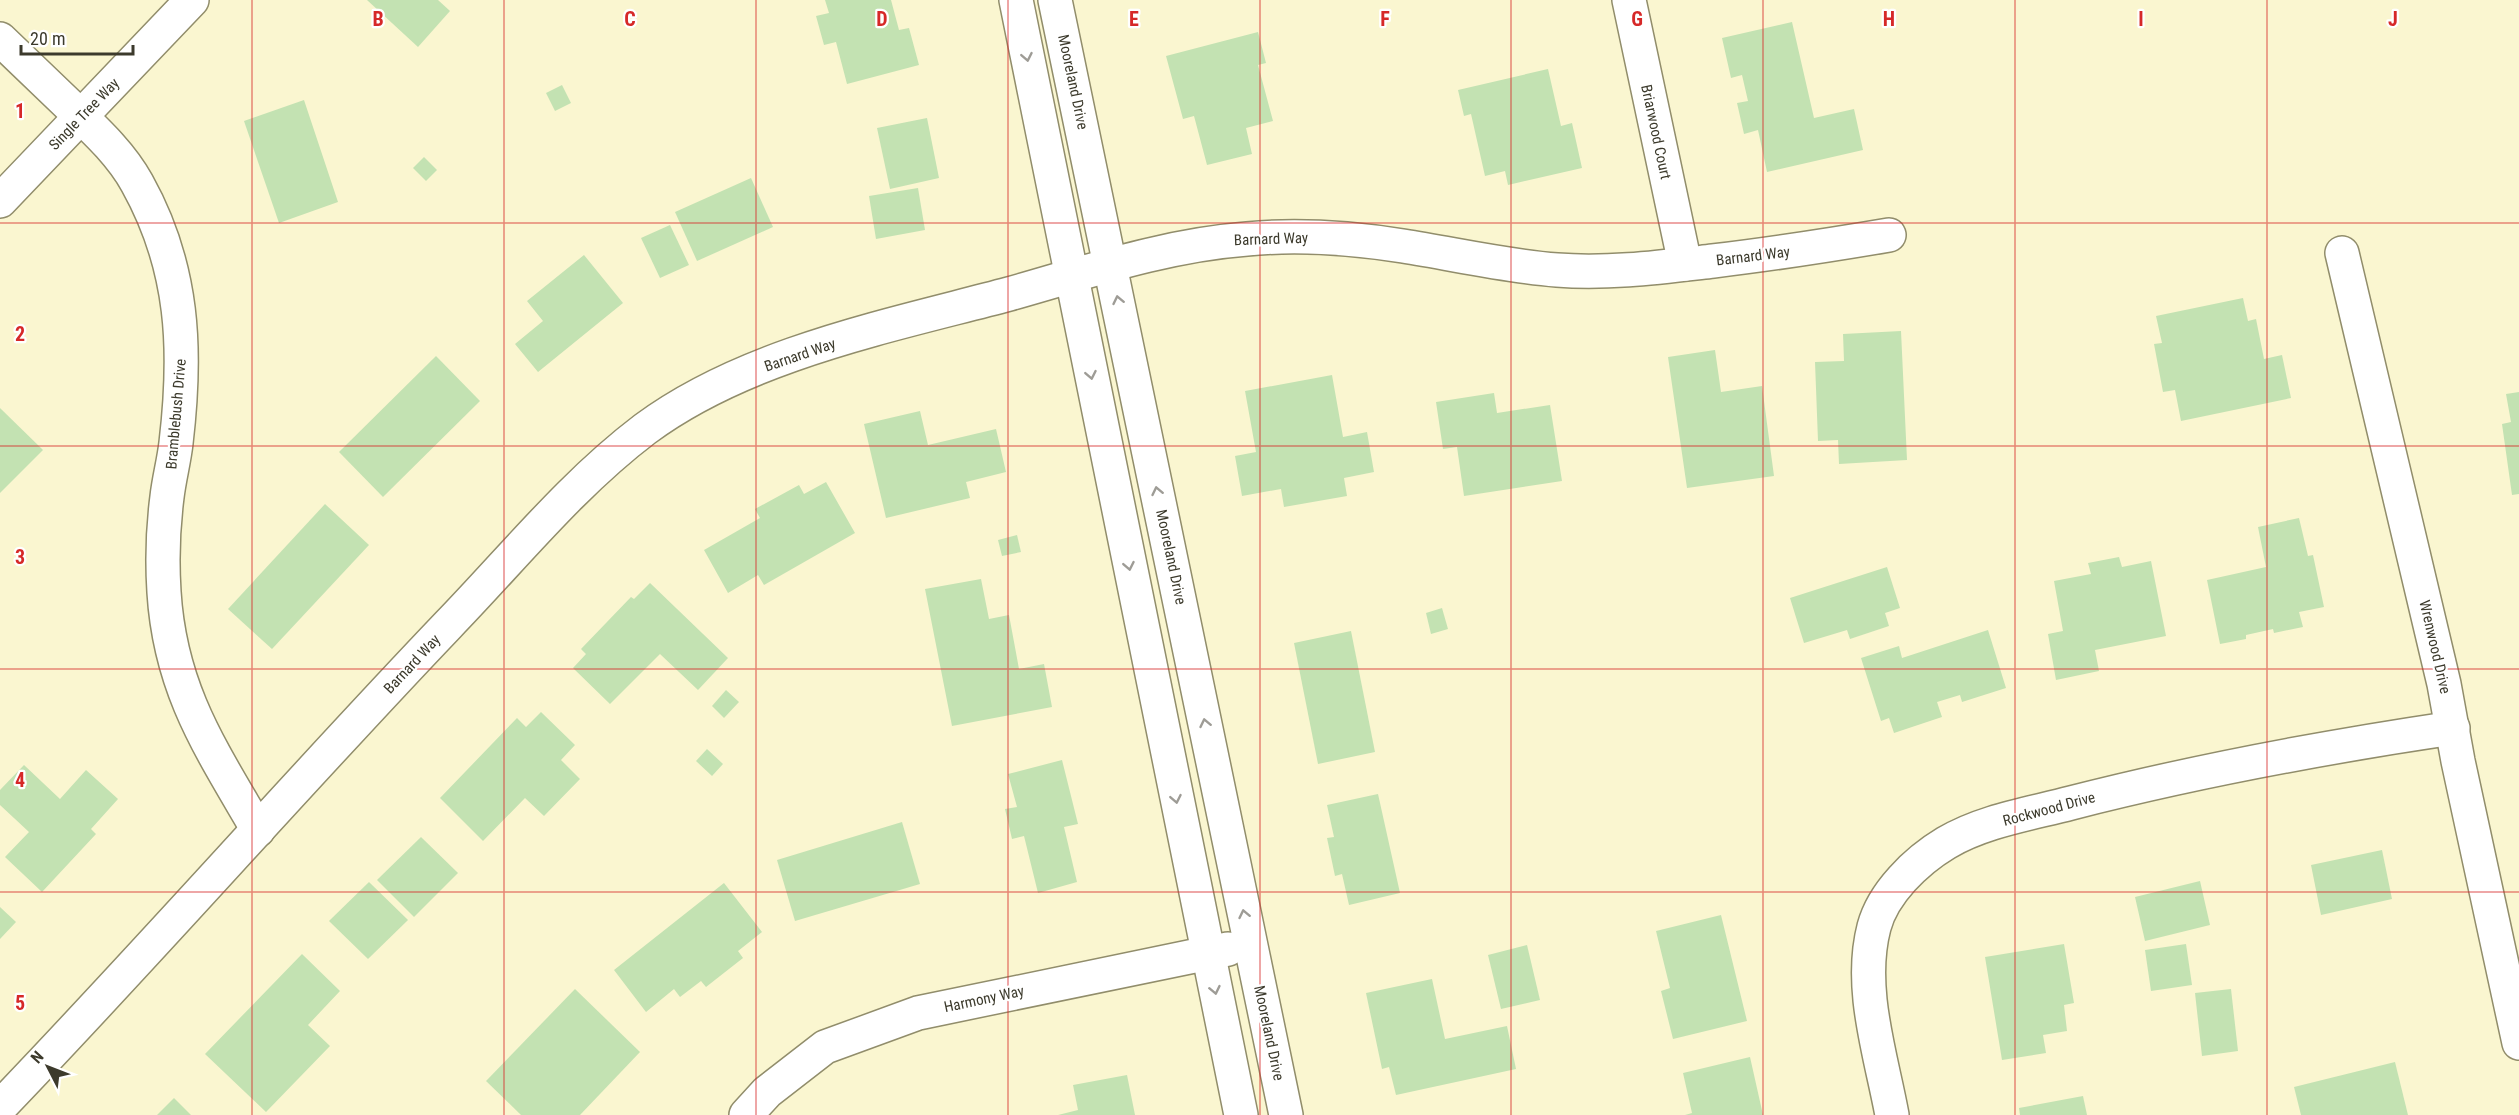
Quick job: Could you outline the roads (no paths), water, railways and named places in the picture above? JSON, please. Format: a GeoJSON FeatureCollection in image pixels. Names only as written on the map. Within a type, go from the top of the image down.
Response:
{"type":"FeatureCollection","features":[{"type":"Feature","properties":{"kind":"street","name":"Single Tree Way"},"geometry":{"type":"LineString","coordinates":[[0,201],[192,0]]}},
{"type":"Feature","properties":{"kind":"street"},"geometry":{"type":"LineString","coordinates":[[1016,0],[1241,1115]]}},
{"type":"Feature","properties":{"kind":"street","name":"Mooreland Drive"},"geometry":{"type":"LineString","coordinates":[[1055,0],[1112,265],[1286,1115]]}},
{"type":"Feature","properties":{"kind":"street","name":"Briarwood Court"},"geometry":{"type":"LineString","coordinates":[[1629,0],[1685,264]]}},
{"type":"Feature","properties":{"kind":"street","name":"Bramblebush Drive"},"geometry":{"type":"LineString","coordinates":[[0,39],[108,144],[137,182],[175,280],[183,347],[181,401],[167,497],[163,546],[164,593],[169,635],[178,672],[199,729],[258,830]]}},
{"type":"Feature","properties":{"kind":"street","name":"Barnard Way"},"geometry":{"type":"LineString","coordinates":[[0,1107],[116,986],[517,549],[601,467],[646,429],[693,398],[794,355],[1144,256],[1210,242],[1298,237],[1347,239],[1505,264],[1558,270],[1611,272],[1798,250],[1889,235]]}},
{"type":"Feature","properties":{"kind":"street","name":"Wrenwood Drive"},"geometry":{"type":"LineString","coordinates":[[2342,253],[2453,728],[2458,761],[2519,1042]]}},
{"type":"Feature","properties":{"kind":"street","name":"Rockwood Drive"},"geometry":{"type":"LineString","coordinates":[[1892,1115],[1870,998],[1869,960],[1874,926],[1891,893],[1914,865],[1947,842],[1986,825],[2120,790],[2361,742],[2453,728]]}},
{"type":"Feature","properties":{"kind":"street","name":"Harmony Way"},"geometry":{"type":"LineString","coordinates":[[746,1115],[767,1092],[825,1047],[918,1013],[1250,945]]}}]}
